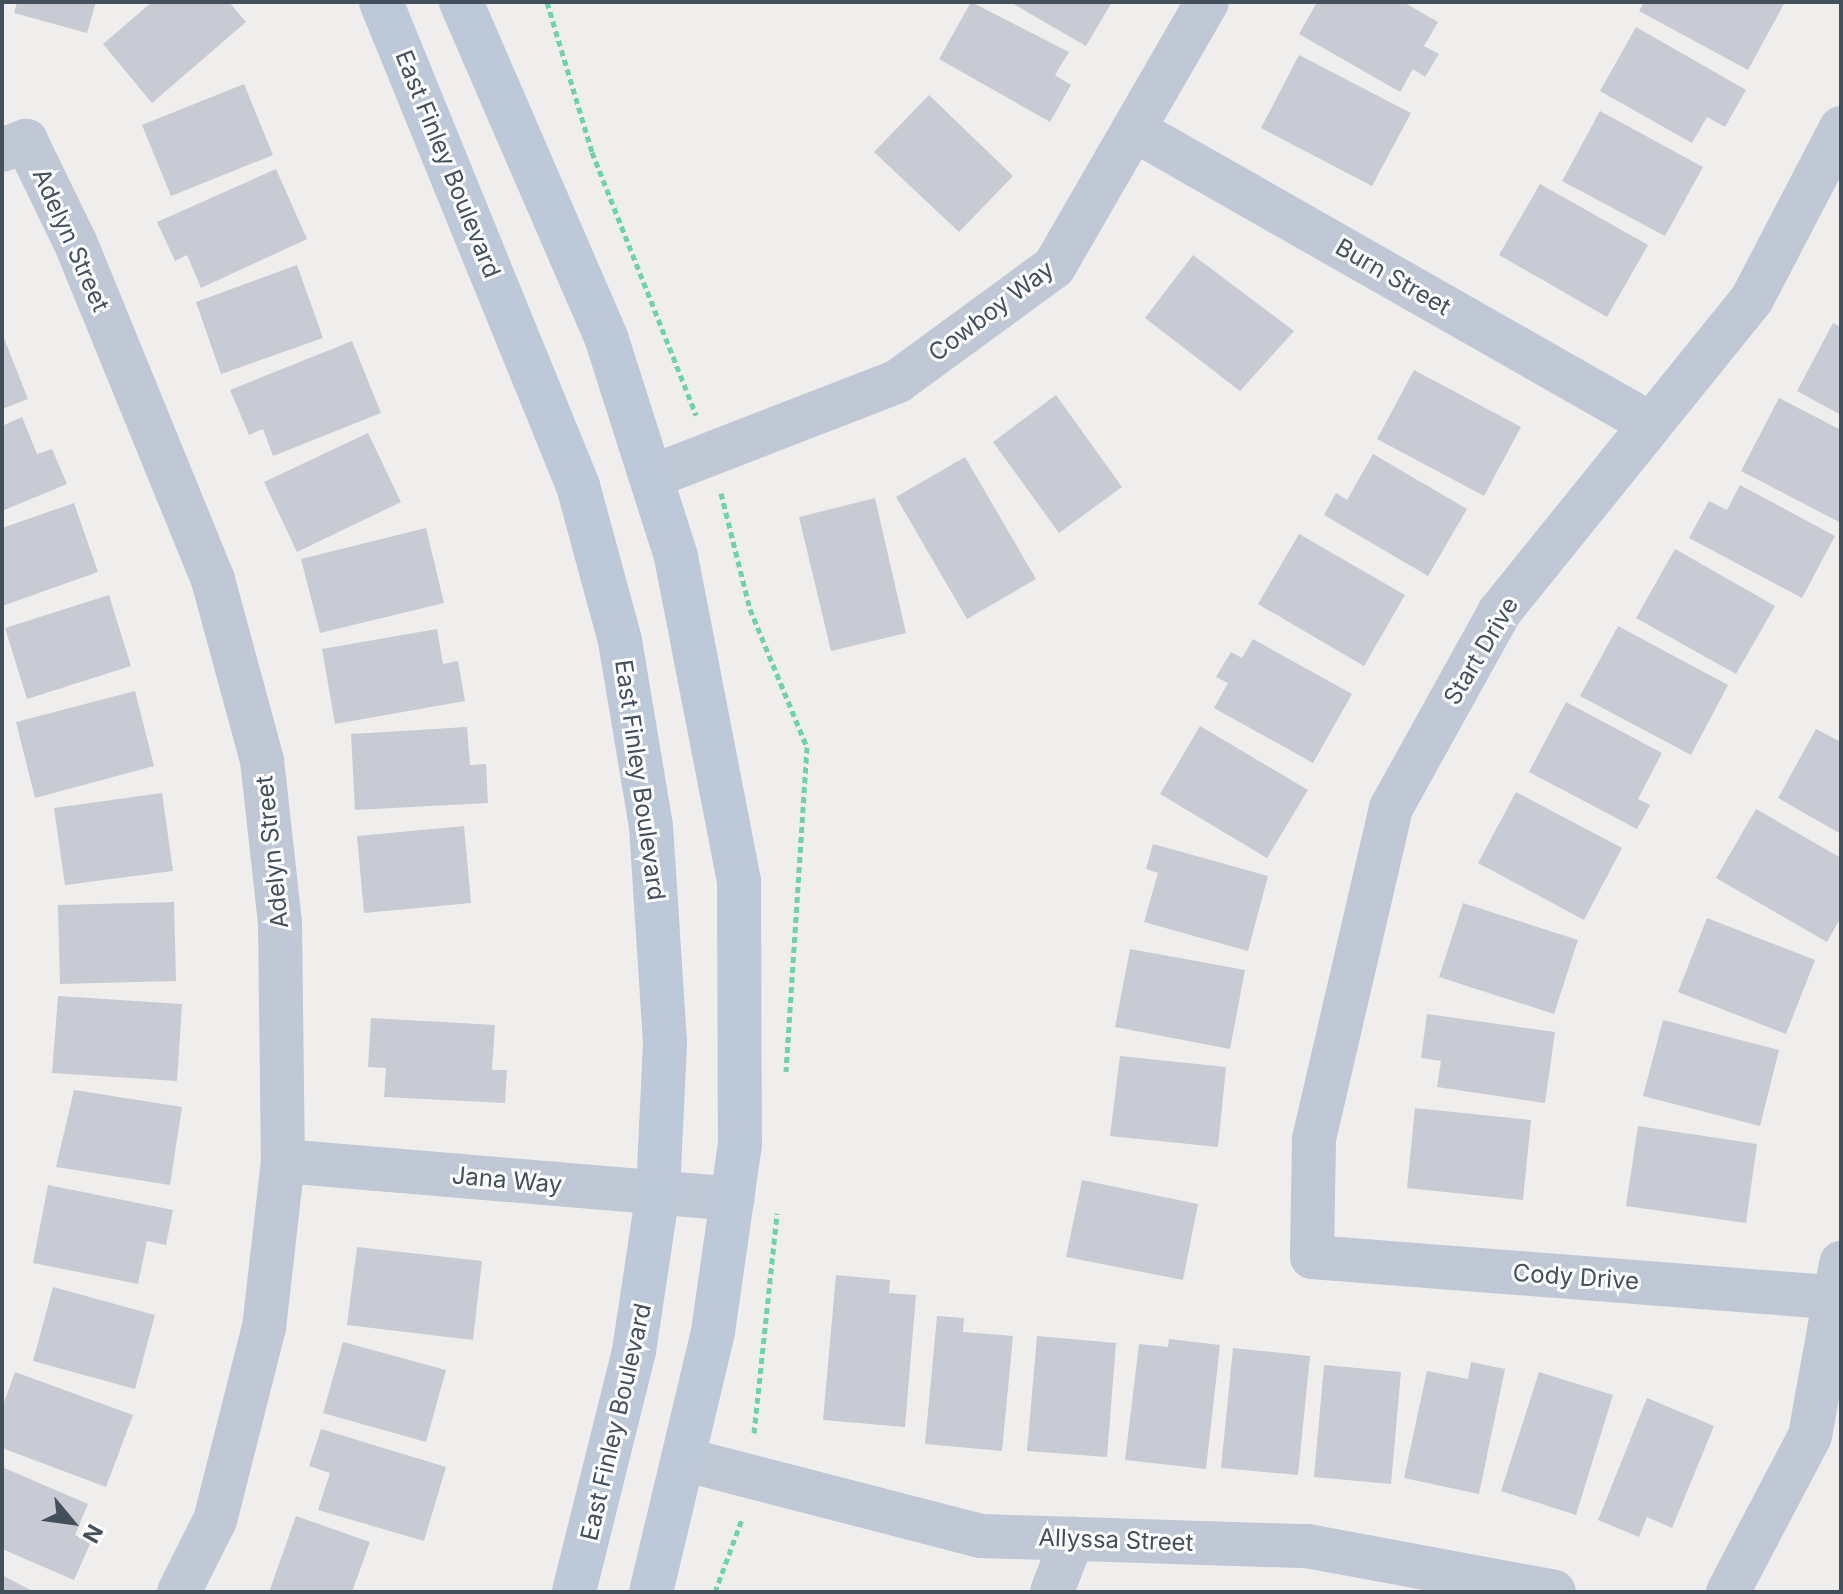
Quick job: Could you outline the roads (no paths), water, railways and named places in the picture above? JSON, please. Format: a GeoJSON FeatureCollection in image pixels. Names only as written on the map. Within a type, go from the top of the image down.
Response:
{"type":"FeatureCollection","features":[{"type":"Feature","properties":{"kind":"street","name":"East Finley Boulevard"},"geometry":{"type":"LineString","coordinates":[[381,2],[560,437],[620,641],[651,826],[661,948],[658,1192],[634,1351],[574,1592]]}},
{"type":"Feature","properties":{"kind":"street"},"geometry":{"type":"LineString","coordinates":[[461,2],[606,337],[651,477],[676,557],[739,882],[740,1144],[713,1332],[651,1592]]}},
{"type":"Feature","properties":{"kind":"street","name":"Cowboy Way"},"geometry":{"type":"LineString","coordinates":[[651,477],[898,381],[1054,267],[1136,131],[1207,2]]}},
{"type":"Feature","properties":{"kind":"street","name":"Start Drive"},"geometry":{"type":"LineString","coordinates":[[1312,1257],[1314,1140],[1391,808],[1499,613],[1649,423],[1752,299],[1841,128]]}},
{"type":"Feature","properties":{"kind":"street","name":"Burn Street"},"geometry":{"type":"LineString","coordinates":[[1136,131],[1649,423]]}},
{"type":"Feature","properties":{"kind":"street","name":"Adelyn Street"},"geometry":{"type":"LineString","coordinates":[[14,145],[213,580],[262,760],[280,923],[283,1161],[264,1327],[215,1520],[179,1592]]}},
{"type":"Feature","properties":{"kind":"street","name":"Jana Way"},"geometry":{"type":"LineString","coordinates":[[283,1161],[732,1199]]}},
{"type":"Feature","properties":{"kind":"street","name":"Cody Drive"},"geometry":{"type":"LineString","coordinates":[[1312,1257],[1839,1286]]}},
{"type":"Feature","properties":{"kind":"street"},"geometry":{"type":"LineString","coordinates":[[1728,1592],[1810,1436],[1839,1286]]}},
{"type":"Feature","properties":{"kind":"street","name":"Allyssa Street"},"geometry":{"type":"LineString","coordinates":[[683,1459],[981,1536],[1307,1546],[1554,1592]]}},
{"type":"Feature","properties":{"kind":"street"},"geometry":{"type":"LineString","coordinates":[[1052,1592],[1072,1539]]}}]}
